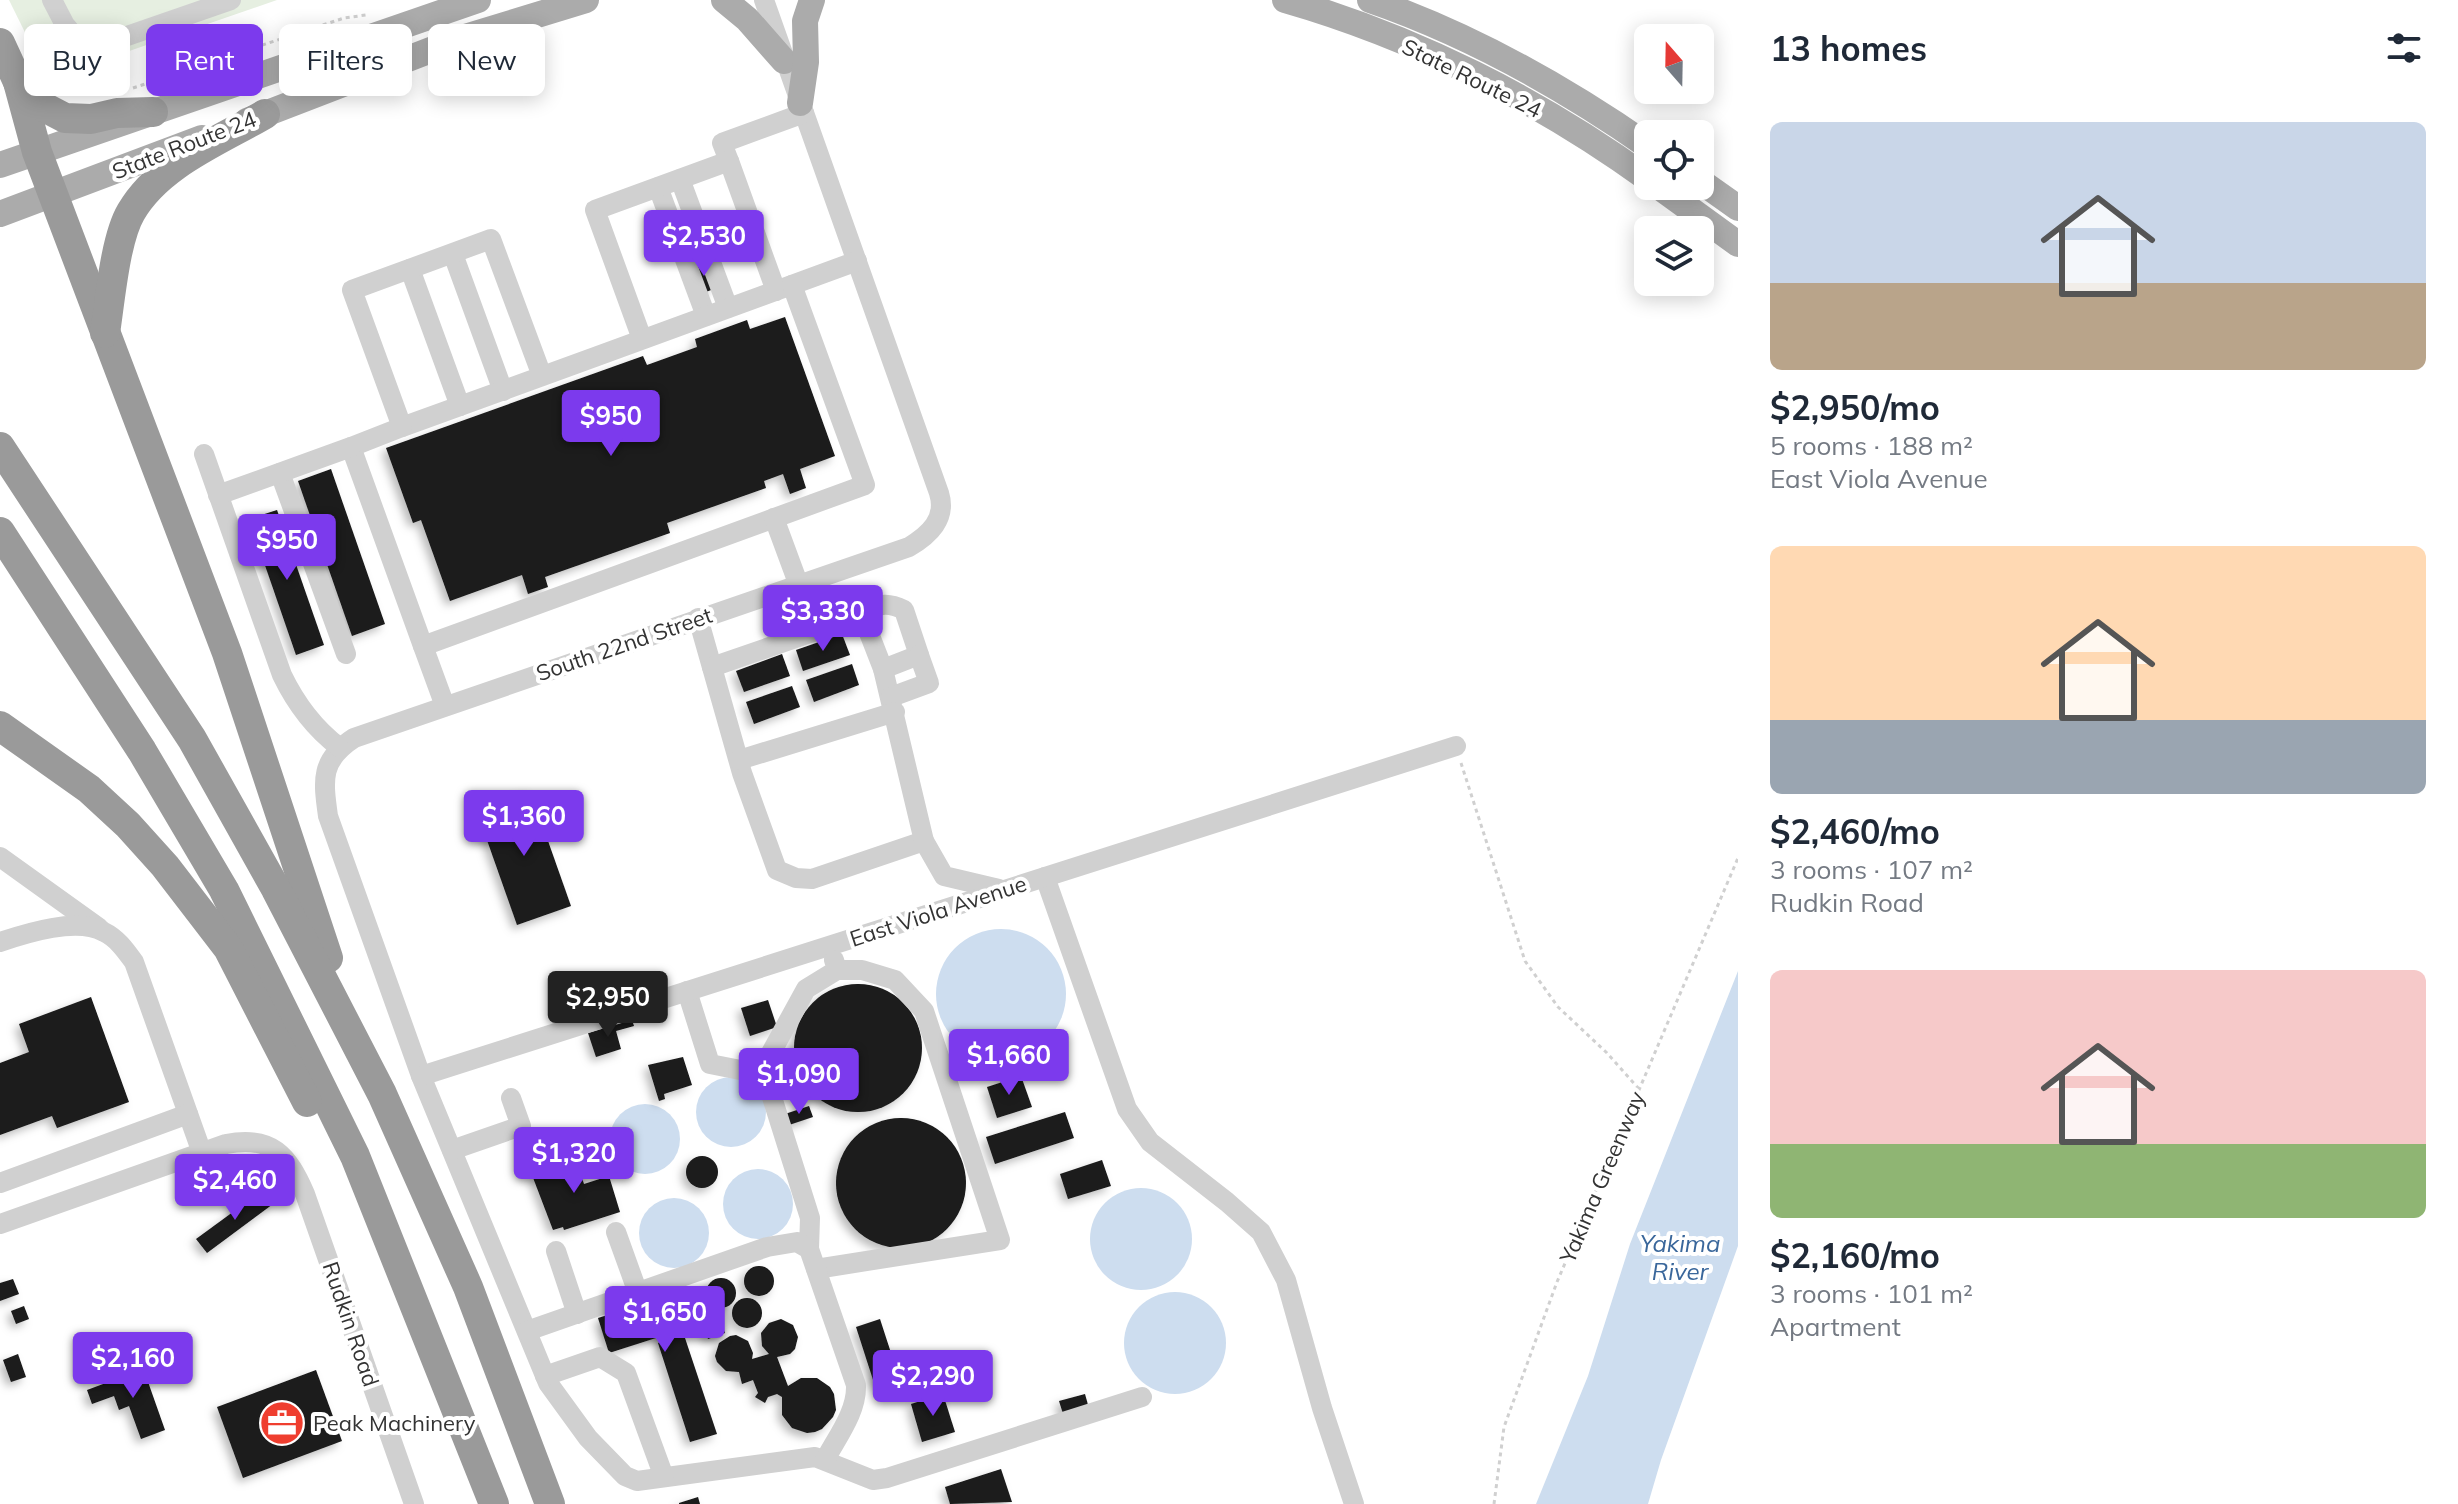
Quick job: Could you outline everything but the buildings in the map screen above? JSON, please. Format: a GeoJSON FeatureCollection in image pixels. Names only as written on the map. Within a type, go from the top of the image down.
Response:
{"type":"FeatureCollection","features":[{"type":"Feature","properties":{"kind":"highway"},"geometry":{"type":"LineString","coordinates":[[0,43],[18,82],[37,152],[105,335],[227,653],[326,953],[382,1094],[468,1287],[550,1504]]}},
{"type":"Feature","properties":{"kind":"highway"},"geometry":{"type":"LineString","coordinates":[[18,82],[42,106],[65,118],[91,119],[117,113],[153,112]]}},
{"type":"Feature","properties":{"kind":"highway"},"geometry":{"type":"LineString","coordinates":[[105,335],[116,260],[130,212],[164,173],[265,114]]}},
{"type":"Feature","properties":{"kind":"highway"},"geometry":{"type":"LineString","coordinates":[[0,447],[192,739],[276,889],[382,1094]]}},
{"type":"Feature","properties":{"kind":"highway"},"geometry":{"type":"LineString","coordinates":[[0,532],[142,751],[231,904],[355,1156],[491,1496]]}},
{"type":"Feature","properties":{"kind":"highway"},"geometry":{"type":"LineString","coordinates":[[0,726],[89,789],[128,825],[165,866],[228,948],[343,1173],[435,1388],[491,1496]]}},
{"type":"Feature","properties":{"kind":"main road","name":"State Route 24"},"geometry":{"type":"LineString","coordinates":[[0,165],[478,0]]}},
{"type":"Feature","properties":{"kind":"main road","name":"State Route 24"},"geometry":{"type":"LineString","coordinates":[[0,214],[54,196],[462,38],[586,0]]}},
{"type":"Feature","properties":{"kind":"main road"},"geometry":{"type":"LineString","coordinates":[[724,0],[747,19],[784,61]]}},
{"type":"Feature","properties":{"kind":"main road"},"geometry":{"type":"LineString","coordinates":[[802,108],[806,62],[805,21],[812,0]]}},
{"type":"Feature","properties":{"kind":"main road","name":"State Route 24"},"geometry":{"type":"LineString","coordinates":[[1285,0],[1375,31],[1463,70],[1562,122],[1634,170]]}},
{"type":"Feature","properties":{"kind":"main road","name":"State Route 24"},"geometry":{"type":"LineString","coordinates":[[1370,0],[1400,10],[1481,47],[1544,80],[1634,137]]}},
{"type":"Feature","properties":{"kind":"main road"},"geometry":{"type":"LineString","coordinates":[[1714,191],[1738,208]]}},
{"type":"Feature","properties":{"kind":"main road"},"geometry":{"type":"LineString","coordinates":[[1678,200],[1732,239]]}},
{"type":"Feature","properties":{"kind":"street"},"geometry":{"type":"LineString","coordinates":[[52,0],[65,25],[80,43],[104,44],[231,0]]}},
{"type":"Feature","properties":{"kind":"street","name":"South 22nd Street"},"geometry":{"type":"LineString","coordinates":[[339,747],[354,738],[445,706],[909,547],[938,522],[941,508],[939,493],[764,0]]}},
{"type":"Feature","properties":{"kind":"street"},"geometry":{"type":"LineString","coordinates":[[423,646],[865,485],[722,143],[802,108]]}},
{"type":"Feature","properties":{"kind":"street"},"geometry":{"type":"LineString","coordinates":[[642,339],[595,210],[729,161]]}},
{"type":"Feature","properties":{"kind":"street"},"geometry":{"type":"LineString","coordinates":[[680,179],[728,308]]}},
{"type":"Feature","properties":{"kind":"street"},"geometry":{"type":"LineString","coordinates":[[658,187],[706,316]]}},
{"type":"Feature","properties":{"kind":"street"},"geometry":{"type":"LineString","coordinates":[[402,427],[352,290],[491,239],[542,376]]}},
{"type":"Feature","properties":{"kind":"street"},"geometry":{"type":"LineString","coordinates":[[453,254],[503,391]]}},
{"type":"Feature","properties":{"kind":"street"},"geometry":{"type":"LineString","coordinates":[[218,495],[857,261]]}},
{"type":"Feature","properties":{"kind":"street"},"geometry":{"type":"LineString","coordinates":[[410,269],[460,406]]}},
{"type":"Feature","properties":{"kind":"street"},"geometry":{"type":"LineString","coordinates":[[351,447],[445,706]]}},
{"type":"Feature","properties":{"kind":"street"},"geometry":{"type":"LineString","coordinates":[[204,454],[282,675],[313,723],[339,747],[327,765],[324,785],[328,816],[421,1076],[545,1376],[588,1438],[625,1476],[637,1481],[815,1457],[873,1480],[887,1478],[1142,1397]]}},
{"type":"Feature","properties":{"kind":"street"},"geometry":{"type":"LineString","coordinates":[[280,473],[346,654]]}},
{"type":"Feature","properties":{"kind":"street"},"geometry":{"type":"LineString","coordinates":[[774,518],[798,583]]}},
{"type":"Feature","properties":{"kind":"street"},"geometry":{"type":"LineString","coordinates":[[712,667],[862,615],[877,604],[892,604],[904,610],[929,683],[893,705],[739,760]]}},
{"type":"Feature","properties":{"kind":"street"},"geometry":{"type":"LineString","coordinates":[[862,615],[893,705],[924,841],[944,876],[1002,889]]}},
{"type":"Feature","properties":{"kind":"street"},"geometry":{"type":"LineString","coordinates":[[698,618],[739,760],[777,870],[796,878],[812,879],[924,841]]}},
{"type":"Feature","properties":{"kind":"street"},"geometry":{"type":"LineString","coordinates":[[883,669],[919,655]]}},
{"type":"Feature","properties":{"kind":"street","name":"East Viola Avenue"},"geometry":{"type":"LineString","coordinates":[[421,1076],[1456,746]]}},
{"type":"Feature","properties":{"kind":"street"},"geometry":{"type":"LineString","coordinates":[[0,857],[102,930],[121,945],[134,962],[202,1153],[0,1224]]}},
{"type":"Feature","properties":{"kind":"street"},"geometry":{"type":"LineString","coordinates":[[1045,877],[1127,1109],[1150,1142],[1261,1232],[1286,1280],[1322,1408],[1354,1504]]}},
{"type":"Feature","properties":{"kind":"street"},"geometry":{"type":"LineString","coordinates":[[0,942],[55,927],[102,930]]}},
{"type":"Feature","properties":{"kind":"street"},"geometry":{"type":"LineString","coordinates":[[829,946],[837,970]]}},
{"type":"Feature","properties":{"kind":"street"},"geometry":{"type":"LineString","coordinates":[[816,1269],[1000,1240],[924,1011],[895,980],[862,970],[837,970],[806,989],[766,1062],[765,1075],[810,1218],[809,1249],[856,1385],[856,1398],[850,1414],[825,1460]]}},
{"type":"Feature","properties":{"kind":"street"},"geometry":{"type":"LineString","coordinates":[[687,991],[710,1064],[765,1075]]}},
{"type":"Feature","properties":{"kind":"street"},"geometry":{"type":"LineString","coordinates":[[452,1150],[521,1126],[511,1098]]}},
{"type":"Feature","properties":{"kind":"street"},"geometry":{"type":"LineString","coordinates":[[0,1183],[188,1114]]}},
{"type":"Feature","properties":{"kind":"street","name":"Rudkin Road"},"geometry":{"type":"LineString","coordinates":[[202,1153],[245,1140],[277,1150],[289,1162],[305,1194],[414,1504]]}},
{"type":"Feature","properties":{"kind":"street"},"geometry":{"type":"LineString","coordinates":[[616,1232],[638,1293]]}},
{"type":"Feature","properties":{"kind":"street"},"geometry":{"type":"LineString","coordinates":[[527,1331],[767,1247],[797,1242],[809,1249]]}},
{"type":"Feature","properties":{"kind":"street"},"geometry":{"type":"LineString","coordinates":[[556,1251],[577,1314]]}},
{"type":"Feature","properties":{"kind":"street"},"geometry":{"type":"LineString","coordinates":[[545,1376],[600,1357],[626,1373],[664,1477]]}},
{"type":"Feature","properties":{"kind":"path"},"geometry":{"type":"LineString","coordinates":[[130,89],[344,18],[369,15]]}},
{"type":"Feature","properties":{"kind":"path"},"geometry":{"type":"LineString","coordinates":[[1456,746],[1525,961],[1558,1007],[1606,1052],[1639,1089]]}},
{"type":"Feature","properties":{"kind":"path","name":"Yakima Greenway"},"geometry":{"type":"LineString","coordinates":[[1494,1504],[1504,1427],[1557,1282],[1738,858]]}},
{"type":"Feature","properties":{"kind":"shaded area"},"geometry":{"type":"Polygon","coordinates":[[[9,0],[277,0],[207,24],[146,24],[146,45],[130,51],[130,24],[24,24],[24,30],[9,0]]]}},
{"type":"Feature","properties":{"kind":"water"},"geometry":{"type":"Polygon","coordinates":[[[1001,929],[1026,934],[1047,948],[1061,969],[1066,994],[1061,1019],[1047,1040],[1026,1054],[1001,1059],[976,1054],[955,1040],[941,1019],[936,994],[941,969],[955,948],[976,934],[1001,929]]]}},
{"type":"Feature","properties":{"kind":"water","name":"Yakima River"},"geometry":{"type":"Polygon","coordinates":[[[1738,971],[1738,1246],[1648,1504],[1536,1504],[1588,1376],[1630,1244],[1738,971]]]}},
{"type":"Feature","properties":{"kind":"water"},"geometry":{"type":"Polygon","coordinates":[[[724,1077],[738,1077],[760,1092],[766,1112],[764,1125],[756,1137],[738,1147],[724,1147],[702,1132],[696,1119],[696,1105],[711,1083],[724,1077]]]}},
{"type":"Feature","properties":{"kind":"water"},"geometry":{"type":"Polygon","coordinates":[[[638,1104],[652,1104],[674,1119],[680,1139],[678,1152],[670,1164],[652,1174],[638,1174],[616,1159],[610,1146],[610,1132],[625,1110],[638,1104]]]}},
{"type":"Feature","properties":{"kind":"water"},"geometry":{"type":"Polygon","coordinates":[[[751,1169],[765,1169],[787,1184],[793,1204],[791,1217],[783,1229],[765,1239],[751,1239],[729,1224],[723,1211],[723,1197],[738,1175],[751,1169]]]}},
{"type":"Feature","properties":{"kind":"water"},"geometry":{"type":"Polygon","coordinates":[[[1141,1188],[1170,1196],[1184,1210],[1192,1239],[1184,1268],[1170,1282],[1141,1290],[1112,1282],[1098,1268],[1090,1239],[1098,1210],[1112,1196],[1141,1188]]]}},
{"type":"Feature","properties":{"kind":"water"},"geometry":{"type":"Polygon","coordinates":[[[667,1198],[681,1198],[703,1213],[709,1233],[707,1246],[699,1258],[681,1268],[667,1268],[645,1253],[639,1240],[639,1226],[654,1204],[667,1198]]]}},
{"type":"Feature","properties":{"kind":"water"},"geometry":{"type":"Polygon","coordinates":[[[1175,1292],[1204,1300],[1218,1314],[1226,1343],[1218,1372],[1204,1386],[1175,1394],[1146,1386],[1132,1372],[1124,1343],[1132,1314],[1146,1300],[1175,1292]]]}},
{"type":"Feature","properties":{"kind":"place","name":"Peak Machinery"},"geometry":{"type":"Point","coordinates":[282,1423]}}]}
